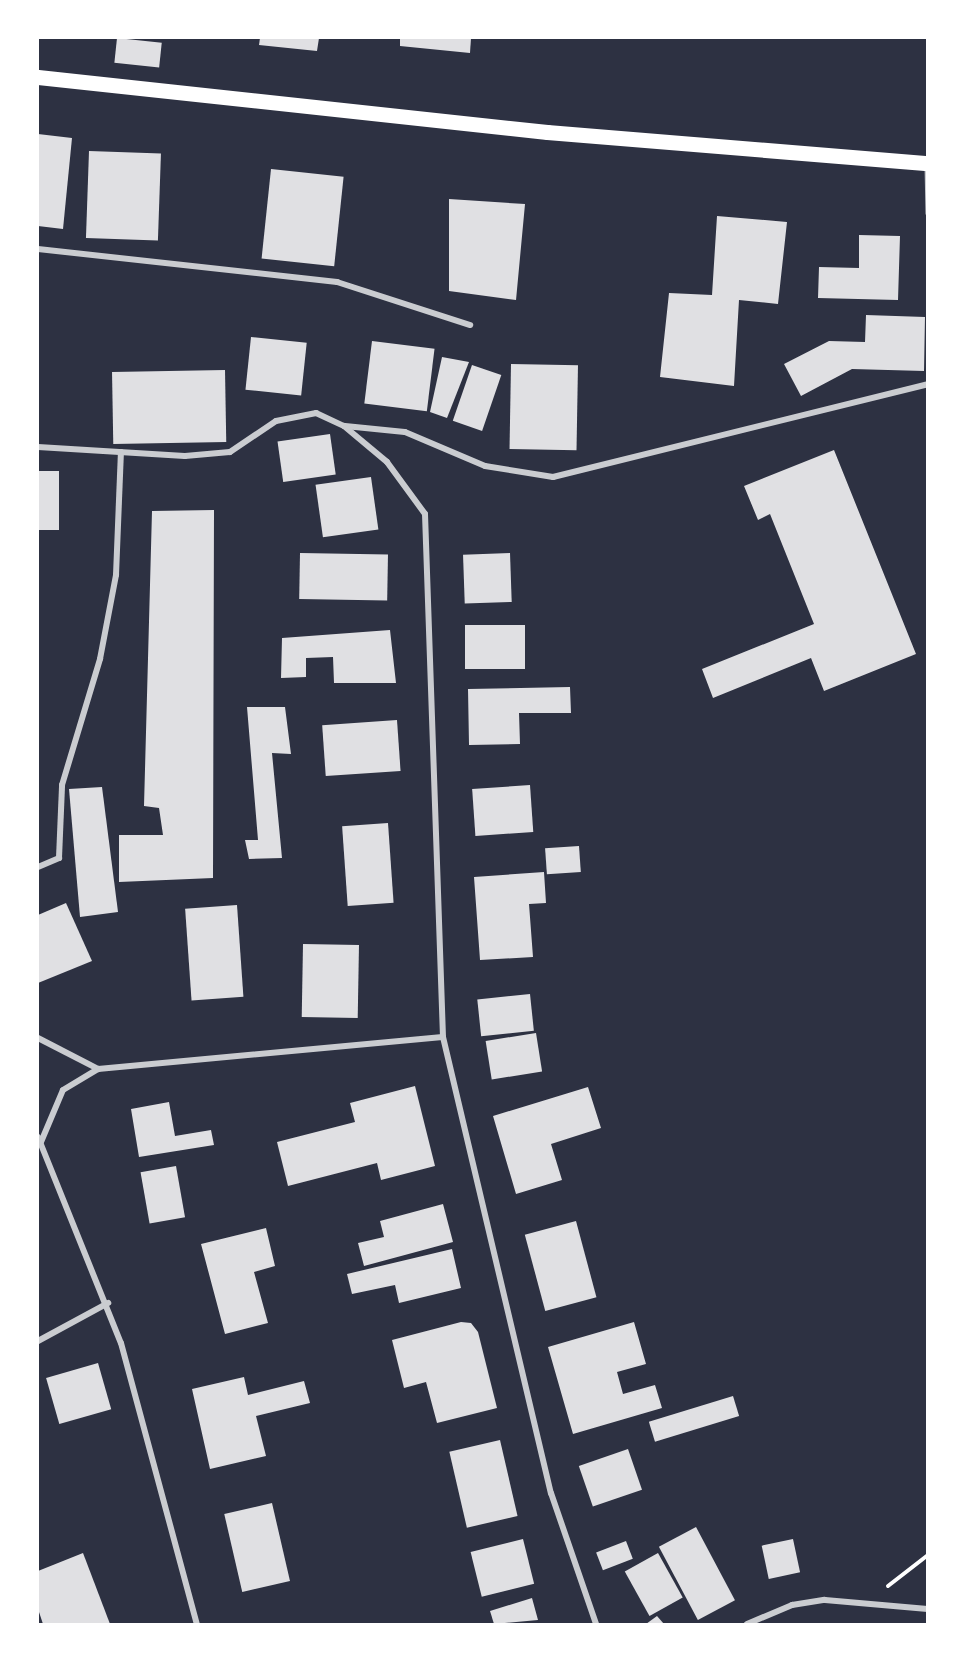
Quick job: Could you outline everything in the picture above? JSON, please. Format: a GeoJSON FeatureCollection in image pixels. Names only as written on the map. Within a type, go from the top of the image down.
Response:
{"type":"FeatureCollection","features":[{"type":"Feature","properties":{"kind":"main road"},"geometry":{"type":"LineString","coordinates":[[38,77],[547,132],[927,163]]}},
{"type":"Feature","properties":{"kind":"street"},"geometry":{"type":"LineString","coordinates":[[38,249],[337,282],[470,325]]}},
{"type":"Feature","properties":{"kind":"street"},"geometry":{"type":"LineString","coordinates":[[344,426],[405,432],[485,466],[553,477],[927,384]]}},
{"type":"Feature","properties":{"kind":"street"},"geometry":{"type":"LineString","coordinates":[[38,447],[121,452],[230,452],[276,421],[316,412],[344,426],[387,462],[425,514],[443,1037],[551,1493],[596,1624]]}},
{"type":"Feature","properties":{"kind":"street"},"geometry":{"type":"LineString","coordinates":[[38,867],[59,858],[62,785],[100,660],[116,575],[121,452]]}},
{"type":"Feature","properties":{"kind":"street"},"geometry":{"type":"LineString","coordinates":[[197,1624],[108,1303],[39,1139],[63,1090],[98,1069],[443,1037]]}},
{"type":"Feature","properties":{"kind":"street"},"geometry":{"type":"LineString","coordinates":[[38,1038],[62,1046],[98,1069]]}},
{"type":"Feature","properties":{"kind":"street"},"geometry":{"type":"LineString","coordinates":[[38,1341],[108,1303]]}},
{"type":"Feature","properties":{"kind":"street"},"geometry":{"type":"LineString","coordinates":[[747,1624],[792,1605],[825,1600],[927,1609]]}},
{"type":"Feature","properties":{"kind":"lane"},"geometry":{"type":"LineString","coordinates":[[927,163],[927,213]]}},
{"type":"Feature","properties":{"kind":"path"},"geometry":{"type":"LineString","coordinates":[[866,1604],[927,1555]]}},
{"type":"Feature","properties":{"kind":"building"},"geometry":{"type":"Polygon","coordinates":[[[117,38],[162,43],[159,68],[114,63],[117,38]]]}},
{"type":"Feature","properties":{"kind":"building"},"geometry":{"type":"Polygon","coordinates":[[[260,38],[319,38],[317,51],[259,45],[260,38]]]}},
{"type":"Feature","properties":{"kind":"building"},"geometry":{"type":"Polygon","coordinates":[[[400,38],[471,38],[470,53],[400,46],[400,38]]]}},
{"type":"Feature","properties":{"kind":"building"},"geometry":{"type":"Polygon","coordinates":[[[38,134],[72,138],[63,229],[38,226],[38,134]]]}},
{"type":"Feature","properties":{"kind":"building"},"geometry":{"type":"Polygon","coordinates":[[[89,151],[161,154],[158,240],[86,238],[89,151]]]}},
{"type":"Feature","properties":{"kind":"building"},"geometry":{"type":"Polygon","coordinates":[[[271,169],[344,177],[334,266],[262,259],[271,169]]]}},
{"type":"Feature","properties":{"kind":"building"},"geometry":{"type":"Polygon","coordinates":[[[449,199],[525,204],[516,300],[449,291],[449,199]]]}},
{"type":"Feature","properties":{"kind":"building"},"geometry":{"type":"Polygon","coordinates":[[[717,216],[787,222],[778,304],[739,300],[734,386],[660,377],[669,293],[712,295],[717,216]]]}},
{"type":"Feature","properties":{"kind":"building"},"geometry":{"type":"Polygon","coordinates":[[[859,235],[900,236],[898,300],[818,298],[819,267],[859,268],[859,235]]]}},
{"type":"Feature","properties":{"kind":"building"},"geometry":{"type":"Polygon","coordinates":[[[866,315],[925,317],[924,371],[852,369],[801,396],[784,364],[829,341],[865,342],[866,315]]]}},
{"type":"Feature","properties":{"kind":"building"},"geometry":{"type":"Polygon","coordinates":[[[251,337],[307,343],[301,396],[245,390],[251,337]]]}},
{"type":"Feature","properties":{"kind":"building"},"geometry":{"type":"Polygon","coordinates":[[[372,341],[435,349],[427,411],[364,404],[372,341]]]}},
{"type":"Feature","properties":{"kind":"building"},"geometry":{"type":"Polygon","coordinates":[[[442,357],[469,362],[447,418],[430,412],[442,357]]]}},
{"type":"Feature","properties":{"kind":"building"},"geometry":{"type":"Polygon","coordinates":[[[511,364],[578,365],[577,450],[510,449],[511,364]]]}},
{"type":"Feature","properties":{"kind":"building"},"geometry":{"type":"Polygon","coordinates":[[[472,365],[501,375],[482,431],[453,421],[472,365]]]}},
{"type":"Feature","properties":{"kind":"building"},"geometry":{"type":"Polygon","coordinates":[[[225,370],[226,442],[113,444],[112,372],[225,370]]]}},
{"type":"Feature","properties":{"kind":"building"},"geometry":{"type":"Polygon","coordinates":[[[330,434],[336,475],[283,482],[278,441],[330,434]]]}},
{"type":"Feature","properties":{"kind":"building"},"geometry":{"type":"Polygon","coordinates":[[[834,450],[916,654],[824,691],[811,658],[713,698],[702,669],[814,624],[770,514],[758,520],[744,486],[834,450]]]}},
{"type":"Feature","properties":{"kind":"building"},"geometry":{"type":"Polygon","coordinates":[[[38,471],[59,471],[59,530],[38,530],[38,471]]]}},
{"type":"Feature","properties":{"kind":"building"},"geometry":{"type":"Polygon","coordinates":[[[371,477],[378,529],[323,537],[316,485],[371,477]]]}},
{"type":"Feature","properties":{"kind":"building"},"geometry":{"type":"Polygon","coordinates":[[[214,510],[213,878],[119,882],[119,835],[163,835],[159,808],[144,806],[152,511],[214,510]]]}},
{"type":"Feature","properties":{"kind":"building"},"geometry":{"type":"Polygon","coordinates":[[[300,553],[388,555],[387,601],[299,599],[300,553]]]}},
{"type":"Feature","properties":{"kind":"building"},"geometry":{"type":"Polygon","coordinates":[[[510,553],[512,602],[465,604],[463,555],[510,553]]]}},
{"type":"Feature","properties":{"kind":"building"},"geometry":{"type":"Polygon","coordinates":[[[465,625],[525,625],[525,669],[465,669],[465,625]]]}},
{"type":"Feature","properties":{"kind":"building"},"geometry":{"type":"Polygon","coordinates":[[[390,630],[396,683],[334,683],[333,657],[306,658],[306,677],[281,678],[282,638],[390,630]]]}},
{"type":"Feature","properties":{"kind":"building"},"geometry":{"type":"Polygon","coordinates":[[[570,687],[571,713],[519,713],[520,744],[469,745],[468,689],[570,687]]]}},
{"type":"Feature","properties":{"kind":"building"},"geometry":{"type":"Polygon","coordinates":[[[247,707],[285,707],[291,754],[272,753],[282,858],[249,859],[245,840],[258,840],[247,707]]]}},
{"type":"Feature","properties":{"kind":"building"},"geometry":{"type":"Polygon","coordinates":[[[397,720],[401,771],[326,776],[322,725],[397,720]]]}},
{"type":"Feature","properties":{"kind":"building"},"geometry":{"type":"Polygon","coordinates":[[[530,785],[533,832],[475,836],[472,789],[530,785]]]}},
{"type":"Feature","properties":{"kind":"building"},"geometry":{"type":"Polygon","coordinates":[[[102,787],[118,912],[80,917],[69,789],[102,787]]]}},
{"type":"Feature","properties":{"kind":"building"},"geometry":{"type":"Polygon","coordinates":[[[388,823],[394,903],[348,906],[342,826],[388,823]]]}},
{"type":"Feature","properties":{"kind":"building"},"geometry":{"type":"Polygon","coordinates":[[[579,846],[581,872],[547,874],[545,848],[579,846]]]}},
{"type":"Feature","properties":{"kind":"building"},"geometry":{"type":"Polygon","coordinates":[[[544,872],[546,903],[529,904],[533,957],[480,960],[474,877],[544,872]]]}},
{"type":"Feature","properties":{"kind":"building"},"geometry":{"type":"Polygon","coordinates":[[[66,903],[92,961],[38,983],[38,915],[66,903]]]}},
{"type":"Feature","properties":{"kind":"building"},"geometry":{"type":"Polygon","coordinates":[[[237,905],[243,997],[192,1000],[185,909],[237,905]]]}},
{"type":"Feature","properties":{"kind":"building"},"geometry":{"type":"Polygon","coordinates":[[[303,944],[359,945],[358,1018],[302,1017],[303,944]]]}},
{"type":"Feature","properties":{"kind":"building"},"geometry":{"type":"Polygon","coordinates":[[[530,994],[534,1031],[481,1036],[477,1000],[530,994]]]}},
{"type":"Feature","properties":{"kind":"building"},"geometry":{"type":"Polygon","coordinates":[[[536,1033],[542,1072],[492,1079],[486,1041],[536,1033]]]}},
{"type":"Feature","properties":{"kind":"building"},"geometry":{"type":"Polygon","coordinates":[[[415,1086],[435,1166],[381,1180],[377,1163],[288,1186],[277,1142],[355,1122],[350,1103],[415,1086]]]}},
{"type":"Feature","properties":{"kind":"building"},"geometry":{"type":"Polygon","coordinates":[[[588,1087],[601,1128],[551,1144],[562,1180],[516,1194],[493,1116],[588,1087]]]}},
{"type":"Feature","properties":{"kind":"building"},"geometry":{"type":"Polygon","coordinates":[[[169,1102],[175,1136],[211,1130],[214,1145],[139,1157],[131,1109],[169,1102]]]}},
{"type":"Feature","properties":{"kind":"building"},"geometry":{"type":"Polygon","coordinates":[[[176,1166],[185,1217],[150,1223],[141,1172],[176,1166]]]}},
{"type":"Feature","properties":{"kind":"building"},"geometry":{"type":"Polygon","coordinates":[[[443,1204],[453,1242],[364,1266],[358,1243],[384,1237],[380,1221],[443,1204]]]}},
{"type":"Feature","properties":{"kind":"building"},"geometry":{"type":"Polygon","coordinates":[[[576,1221],[596,1297],[545,1311],[525,1235],[576,1221]]]}},
{"type":"Feature","properties":{"kind":"building"},"geometry":{"type":"Polygon","coordinates":[[[266,1228],[275,1266],[254,1272],[268,1323],[225,1334],[201,1244],[266,1228]]]}},
{"type":"Feature","properties":{"kind":"building"},"geometry":{"type":"Polygon","coordinates":[[[452,1249],[461,1288],[399,1303],[395,1285],[352,1294],[347,1274],[452,1249]]]}},
{"type":"Feature","properties":{"kind":"building"},"geometry":{"type":"Polygon","coordinates":[[[461,1322],[471,1323],[478,1332],[497,1408],[437,1423],[426,1382],[404,1388],[392,1340],[461,1322]]]}},
{"type":"Feature","properties":{"kind":"building"},"geometry":{"type":"Polygon","coordinates":[[[634,1322],[646,1364],[617,1372],[623,1394],[655,1385],[662,1408],[573,1434],[548,1347],[634,1322]]]}},
{"type":"Feature","properties":{"kind":"building"},"geometry":{"type":"Polygon","coordinates":[[[98,1363],[111,1409],[59,1424],[46,1378],[98,1363]]]}},
{"type":"Feature","properties":{"kind":"building"},"geometry":{"type":"Polygon","coordinates":[[[244,1377],[248,1395],[304,1381],[310,1403],[256,1416],[266,1456],[210,1469],[192,1389],[244,1377]]]}},
{"type":"Feature","properties":{"kind":"building"},"geometry":{"type":"Polygon","coordinates":[[[733,1396],[739,1416],[655,1442],[649,1422],[733,1396]]]}},
{"type":"Feature","properties":{"kind":"building"},"geometry":{"type":"Polygon","coordinates":[[[500,1440],[518,1516],[467,1528],[449,1452],[500,1440]]]}},
{"type":"Feature","properties":{"kind":"building"},"geometry":{"type":"Polygon","coordinates":[[[628,1449],[642,1490],[593,1507],[579,1466],[628,1449]]]}},
{"type":"Feature","properties":{"kind":"building"},"geometry":{"type":"Polygon","coordinates":[[[272,1503],[290,1581],[242,1592],[224,1514],[272,1503]]]}},
{"type":"Feature","properties":{"kind":"building"},"geometry":{"type":"Polygon","coordinates":[[[696,1527],[735,1600],[698,1620],[659,1547],[696,1527]]]}},
{"type":"Feature","properties":{"kind":"building"},"geometry":{"type":"Polygon","coordinates":[[[523,1539],[534,1584],[482,1597],[471,1552],[523,1539]]]}},
{"type":"Feature","properties":{"kind":"building"},"geometry":{"type":"Polygon","coordinates":[[[793,1539],[800,1572],[769,1579],[762,1546],[793,1539]]]}},
{"type":"Feature","properties":{"kind":"building"},"geometry":{"type":"Polygon","coordinates":[[[626,1541],[633,1559],[603,1570],[596,1552],[626,1541]]]}},
{"type":"Feature","properties":{"kind":"building"},"geometry":{"type":"Polygon","coordinates":[[[83,1553],[110,1624],[43,1624],[38,1609],[38,1571],[83,1553]]]}},
{"type":"Feature","properties":{"kind":"building"},"geometry":{"type":"Polygon","coordinates":[[[658,1553],[683,1598],[649,1616],[625,1571],[658,1553]]]}},
{"type":"Feature","properties":{"kind":"building"},"geometry":{"type":"Polygon","coordinates":[[[532,1598],[538,1620],[494,1624],[490,1611],[532,1598]]]}},
{"type":"Feature","properties":{"kind":"building"},"geometry":{"type":"Polygon","coordinates":[[[657,1616],[664,1624],[646,1624],[657,1616]]]}}]}
